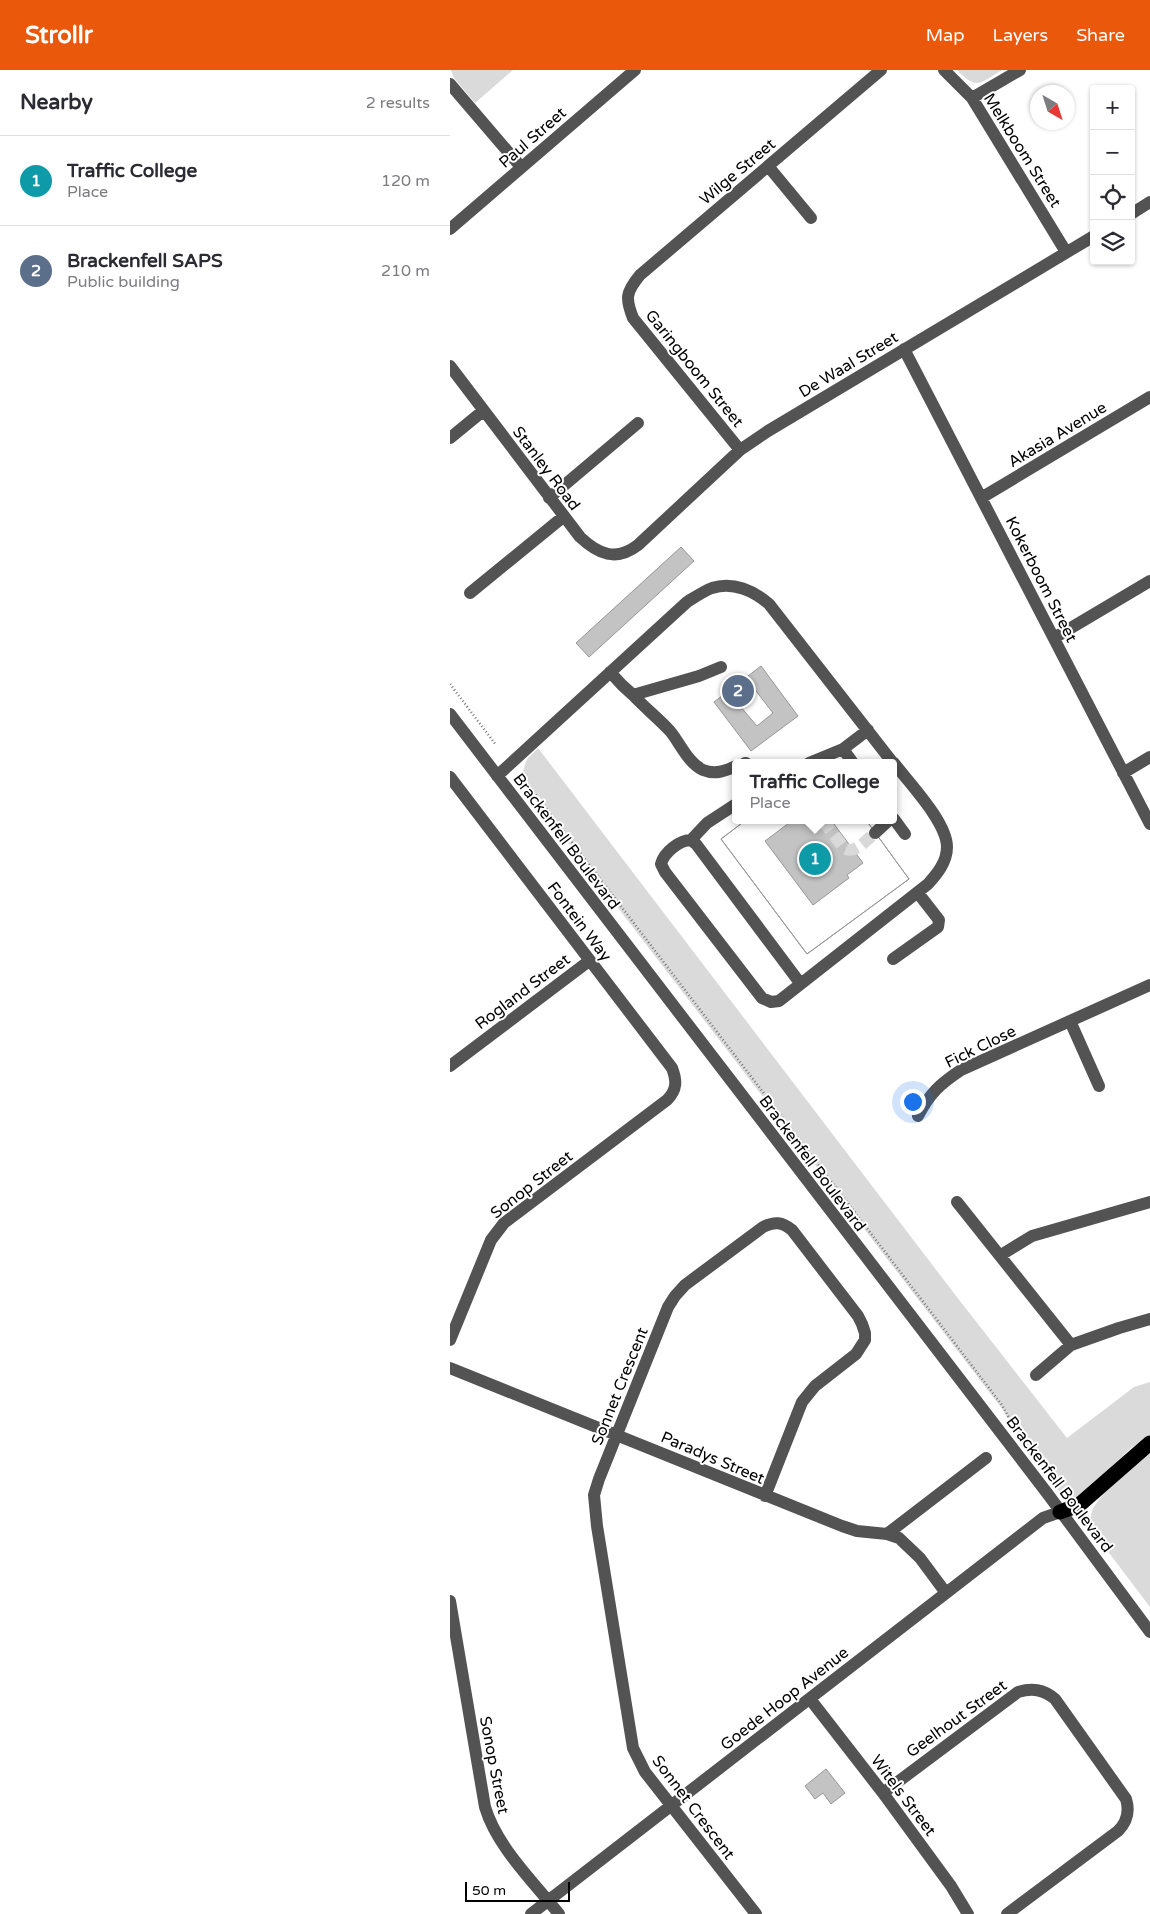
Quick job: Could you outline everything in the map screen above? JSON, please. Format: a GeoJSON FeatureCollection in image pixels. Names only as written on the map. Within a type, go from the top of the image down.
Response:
{"type":"FeatureCollection","features":[{"type":"Feature","properties":{"kind":"highway"},"geometry":{"type":"LineString","coordinates":[[1060,1512],[1080,1505],[1150,1443]]}},
{"type":"Feature","properties":{"kind":"street","name":"Paul Street"},"geometry":{"type":"LineString","coordinates":[[450,229],[635,70]]}},
{"type":"Feature","properties":{"kind":"street","name":"Wilge Street"},"geometry":{"type":"LineString","coordinates":[[628,305],[627,295],[631,286],[640,275],[881,70]]}},
{"type":"Feature","properties":{"kind":"street","name":"Melkboom Street"},"geometry":{"type":"LineString","coordinates":[[944,70],[972,98],[1066,252]]}},
{"type":"Feature","properties":{"kind":"street"},"geometry":{"type":"LineString","coordinates":[[972,98],[1020,70]]}},
{"type":"Feature","properties":{"kind":"street"},"geometry":{"type":"LineString","coordinates":[[450,84],[521,167]]}},
{"type":"Feature","properties":{"kind":"street"},"geometry":{"type":"LineString","coordinates":[[768,166],[811,218]]}},
{"type":"Feature","properties":{"kind":"street"},"geometry":{"type":"LineString","coordinates":[[1135,211],[1150,202]]}},
{"type":"Feature","properties":{"kind":"street","name":"De Waal Street"},"geometry":{"type":"LineString","coordinates":[[638,545],[740,450],[768,431],[1090,238]]}},
{"type":"Feature","properties":{"kind":"street","name":"Garingboom Street"},"geometry":{"type":"LineString","coordinates":[[628,305],[633,318],[740,450]]}},
{"type":"Feature","properties":{"kind":"street","name":"Kokerboom Street"},"geometry":{"type":"LineString","coordinates":[[904,350],[1150,824]]}},
{"type":"Feature","properties":{"kind":"street","name":"Stanley Road"},"geometry":{"type":"LineString","coordinates":[[450,366],[563,517],[588,545],[601,552],[619,555],[638,545]]}},
{"type":"Feature","properties":{"kind":"street","name":"Akasia Avenue"},"geometry":{"type":"LineString","coordinates":[[981,498],[1150,398]]}},
{"type":"Feature","properties":{"kind":"street"},"geometry":{"type":"LineString","coordinates":[[450,438],[483,411]]}},
{"type":"Feature","properties":{"kind":"street"},"geometry":{"type":"LineString","coordinates":[[549,498],[638,423]]}},
{"type":"Feature","properties":{"kind":"street"},"geometry":{"type":"LineString","coordinates":[[470,593],[563,517]]}},
{"type":"Feature","properties":{"kind":"street"},"geometry":{"type":"LineString","coordinates":[[1054,638],[1150,581]]}},
{"type":"Feature","properties":{"kind":"street"},"geometry":{"type":"LineString","coordinates":[[497,776],[688,602],[714,587],[750,590],[769,604],[891,759]]}},
{"type":"Feature","properties":{"kind":"street"},"geometry":{"type":"LineString","coordinates":[[633,696],[700,676],[721,667]]}},
{"type":"Feature","properties":{"kind":"street"},"geometry":{"type":"LineString","coordinates":[[610,672],[622,686],[655,715],[693,762],[702,769],[713,773],[732,768]]}},
{"type":"Feature","properties":{"kind":"street","name":"Brackenfell Boulevard"},"geometry":{"type":"LineString","coordinates":[[450,714],[1150,1632]]}},
{"type":"Feature","properties":{"kind":"street"},"geometry":{"type":"LineString","coordinates":[[819,759],[843,749],[868,730]]}},
{"type":"Feature","properties":{"kind":"street"},"geometry":{"type":"LineString","coordinates":[[843,749],[850,759]]}},
{"type":"Feature","properties":{"kind":"street"},"geometry":{"type":"LineString","coordinates":[[1123,773],[1150,757]]}},
{"type":"Feature","properties":{"kind":"street"},"geometry":{"type":"LineString","coordinates":[[732,807],[707,823],[691,840],[680,841],[662,859],[661,864],[665,872],[762,998],[775,1002],[918,893],[933,878],[944,859],[946,847],[944,834],[934,816],[897,767]]}},
{"type":"Feature","properties":{"kind":"street","name":"Fontein Way"},"geometry":{"type":"LineString","coordinates":[[450,777],[672,1068],[676,1078],[676,1088]]}},
{"type":"Feature","properties":{"kind":"street"},"geometry":{"type":"LineString","coordinates":[[875,832],[885,824]]}},
{"type":"Feature","properties":{"kind":"street"},"geometry":{"type":"LineString","coordinates":[[897,824],[904,834]]}},
{"type":"Feature","properties":{"kind":"street"},"geometry":{"type":"LineString","coordinates":[[691,840],[696,844],[800,984]]}},
{"type":"Feature","properties":{"kind":"street"},"geometry":{"type":"LineString","coordinates":[[893,959],[940,924],[918,893]]}},
{"type":"Feature","properties":{"kind":"street","name":"Rogland Street"},"geometry":{"type":"LineString","coordinates":[[452,1060],[589,961]]}},
{"type":"Feature","properties":{"kind":"street","name":"Fick Close"},"geometry":{"type":"LineString","coordinates":[[918,1116],[931,1094],[942,1083],[961,1070],[1150,985]]}},
{"type":"Feature","properties":{"kind":"street"},"geometry":{"type":"LineString","coordinates":[[1070,1021],[1099,1086]]}},
{"type":"Feature","properties":{"kind":"street","name":"Sonop Street"},"geometry":{"type":"LineString","coordinates":[[450,1340],[491,1240],[504,1223],[656,1109],[672,1095],[676,1088]]}},
{"type":"Feature","properties":{"kind":"street"},"geometry":{"type":"LineString","coordinates":[[958,1202],[1071,1345]]}},
{"type":"Feature","properties":{"kind":"street"},"geometry":{"type":"LineString","coordinates":[[1001,1255],[1032,1236],[1150,1202]]}},
{"type":"Feature","properties":{"kind":"street","name":"Sonnet Crescent"},"geometry":{"type":"LineString","coordinates":[[756,1914],[645,1772],[633,1748],[597,1526],[594,1496],[660,1325],[675,1296],[685,1285],[763,1226],[773,1222],[792,1230],[858,1316],[865,1333],[862,1346],[856,1354],[815,1386],[802,1402],[765,1496]]}},
{"type":"Feature","properties":{"kind":"street"},"geometry":{"type":"LineString","coordinates":[[1036,1375],[1071,1345],[1150,1319]]}},
{"type":"Feature","properties":{"kind":"street","name":"Paradys Street"},"geometry":{"type":"LineString","coordinates":[[450,1368],[765,1496],[857,1531],[887,1534],[899,1538],[920,1558],[946,1593]]}},
{"type":"Feature","properties":{"kind":"street"},"geometry":{"type":"LineString","coordinates":[[887,1534],[986,1458]]}},
{"type":"Feature","properties":{"kind":"street","name":"Goede Hoop Avenue"},"geometry":{"type":"LineString","coordinates":[[531,1914],[1043,1518],[1060,1512]]}},
{"type":"Feature","properties":{"kind":"street","name":"Sonop Street"},"geometry":{"type":"LineString","coordinates":[[450,1601],[485,1807],[490,1824],[507,1850],[559,1914]]}},
{"type":"Feature","properties":{"kind":"street","name":"Geelhout Street"},"geometry":{"type":"LineString","coordinates":[[883,1792],[1018,1692],[1032,1689],[1042,1690],[1055,1698],[1126,1799],[1128,1816],[1124,1825],[1114,1835],[1007,1914]]}},
{"type":"Feature","properties":{"kind":"street","name":"Witels Street"},"geometry":{"type":"LineString","coordinates":[[810,1699],[883,1792],[951,1886],[968,1914]]}},
{"type":"Feature","properties":{"kind":"path"},"geometry":{"type":"LineString","coordinates":[[450,684],[496,745]]}},
{"type":"Feature","properties":{"kind":"path"},"geometry":{"type":"LineString","coordinates":[[523,778],[1002,1405],[1016,1429]]}},
{"type":"Feature","properties":{"kind":"shaded area"},"geometry":{"type":"Polygon","coordinates":[[[451,70],[513,70],[475,103],[454,78],[451,70]]]}},
{"type":"Feature","properties":{"kind":"shaded area"},"geometry":{"type":"Polygon","coordinates":[[[957,70],[1002,70],[979,83],[974,83],[957,70]]]}},
{"type":"Feature","properties":{"kind":"shaded area"},"geometry":{"type":"Polygon","coordinates":[[[538,748],[953,1292],[1067,1438],[1134,1387],[1150,1382],[1150,1436],[1131,1448],[1079,1497],[1069,1497],[1059,1491],[1023,1445],[1003,1410],[520,780],[527,759],[538,748]]]}},
{"type":"Feature","properties":{"kind":"shaded area"},"geometry":{"type":"Polygon","coordinates":[[[1150,1453],[1150,1607],[1094,1533],[1091,1519],[1092,1511],[1096,1504],[1109,1488],[1150,1453]]]}},
{"type":"Feature","properties":{"kind":"building"},"geometry":{"type":"Polygon","coordinates":[[[681,547],[694,561],[589,657],[576,643],[681,547]]]}},
{"type":"Feature","properties":{"kind":"building"},"geometry":{"type":"Polygon","coordinates":[[[761,666],[798,716],[751,751],[714,702],[761,666]],[[756,691],[739,705],[757,726],[773,713],[756,691]]]}},
{"type":"Feature","properties":{"kind":"building"},"geometry":{"type":"Polygon","coordinates":[[[741,824],[788,824],[765,841],[813,905],[849,878],[847,875],[863,863],[834,824],[869,824],[909,879],[807,954],[721,839],[741,824]]]}},
{"type":"Feature","properties":{"kind":"building"},"geometry":{"type":"Polygon","coordinates":[[[741,824],[869,824],[909,879],[807,954],[721,839],[741,824]]]}},
{"type":"Feature","properties":{"kind":"building"},"geometry":{"type":"Polygon","coordinates":[[[826,1769],[845,1793],[831,1804],[823,1793],[815,1799],[805,1786],[826,1769]]]}},
{"type":"Feature","properties":{"kind":"tunnel"},"geometry":{"type":"LineString","coordinates":[[826,824],[844,848],[848,850],[860,846],[875,833]]}},
{"type":"Feature","properties":{"kind":"place","name":"Brackenfell SAPS"},"geometry":{"type":"Point","coordinates":[738,691]}},
{"type":"Feature","properties":{"kind":"place","name":"Traffic College"},"geometry":{"type":"Point","coordinates":[815,859]}}]}
